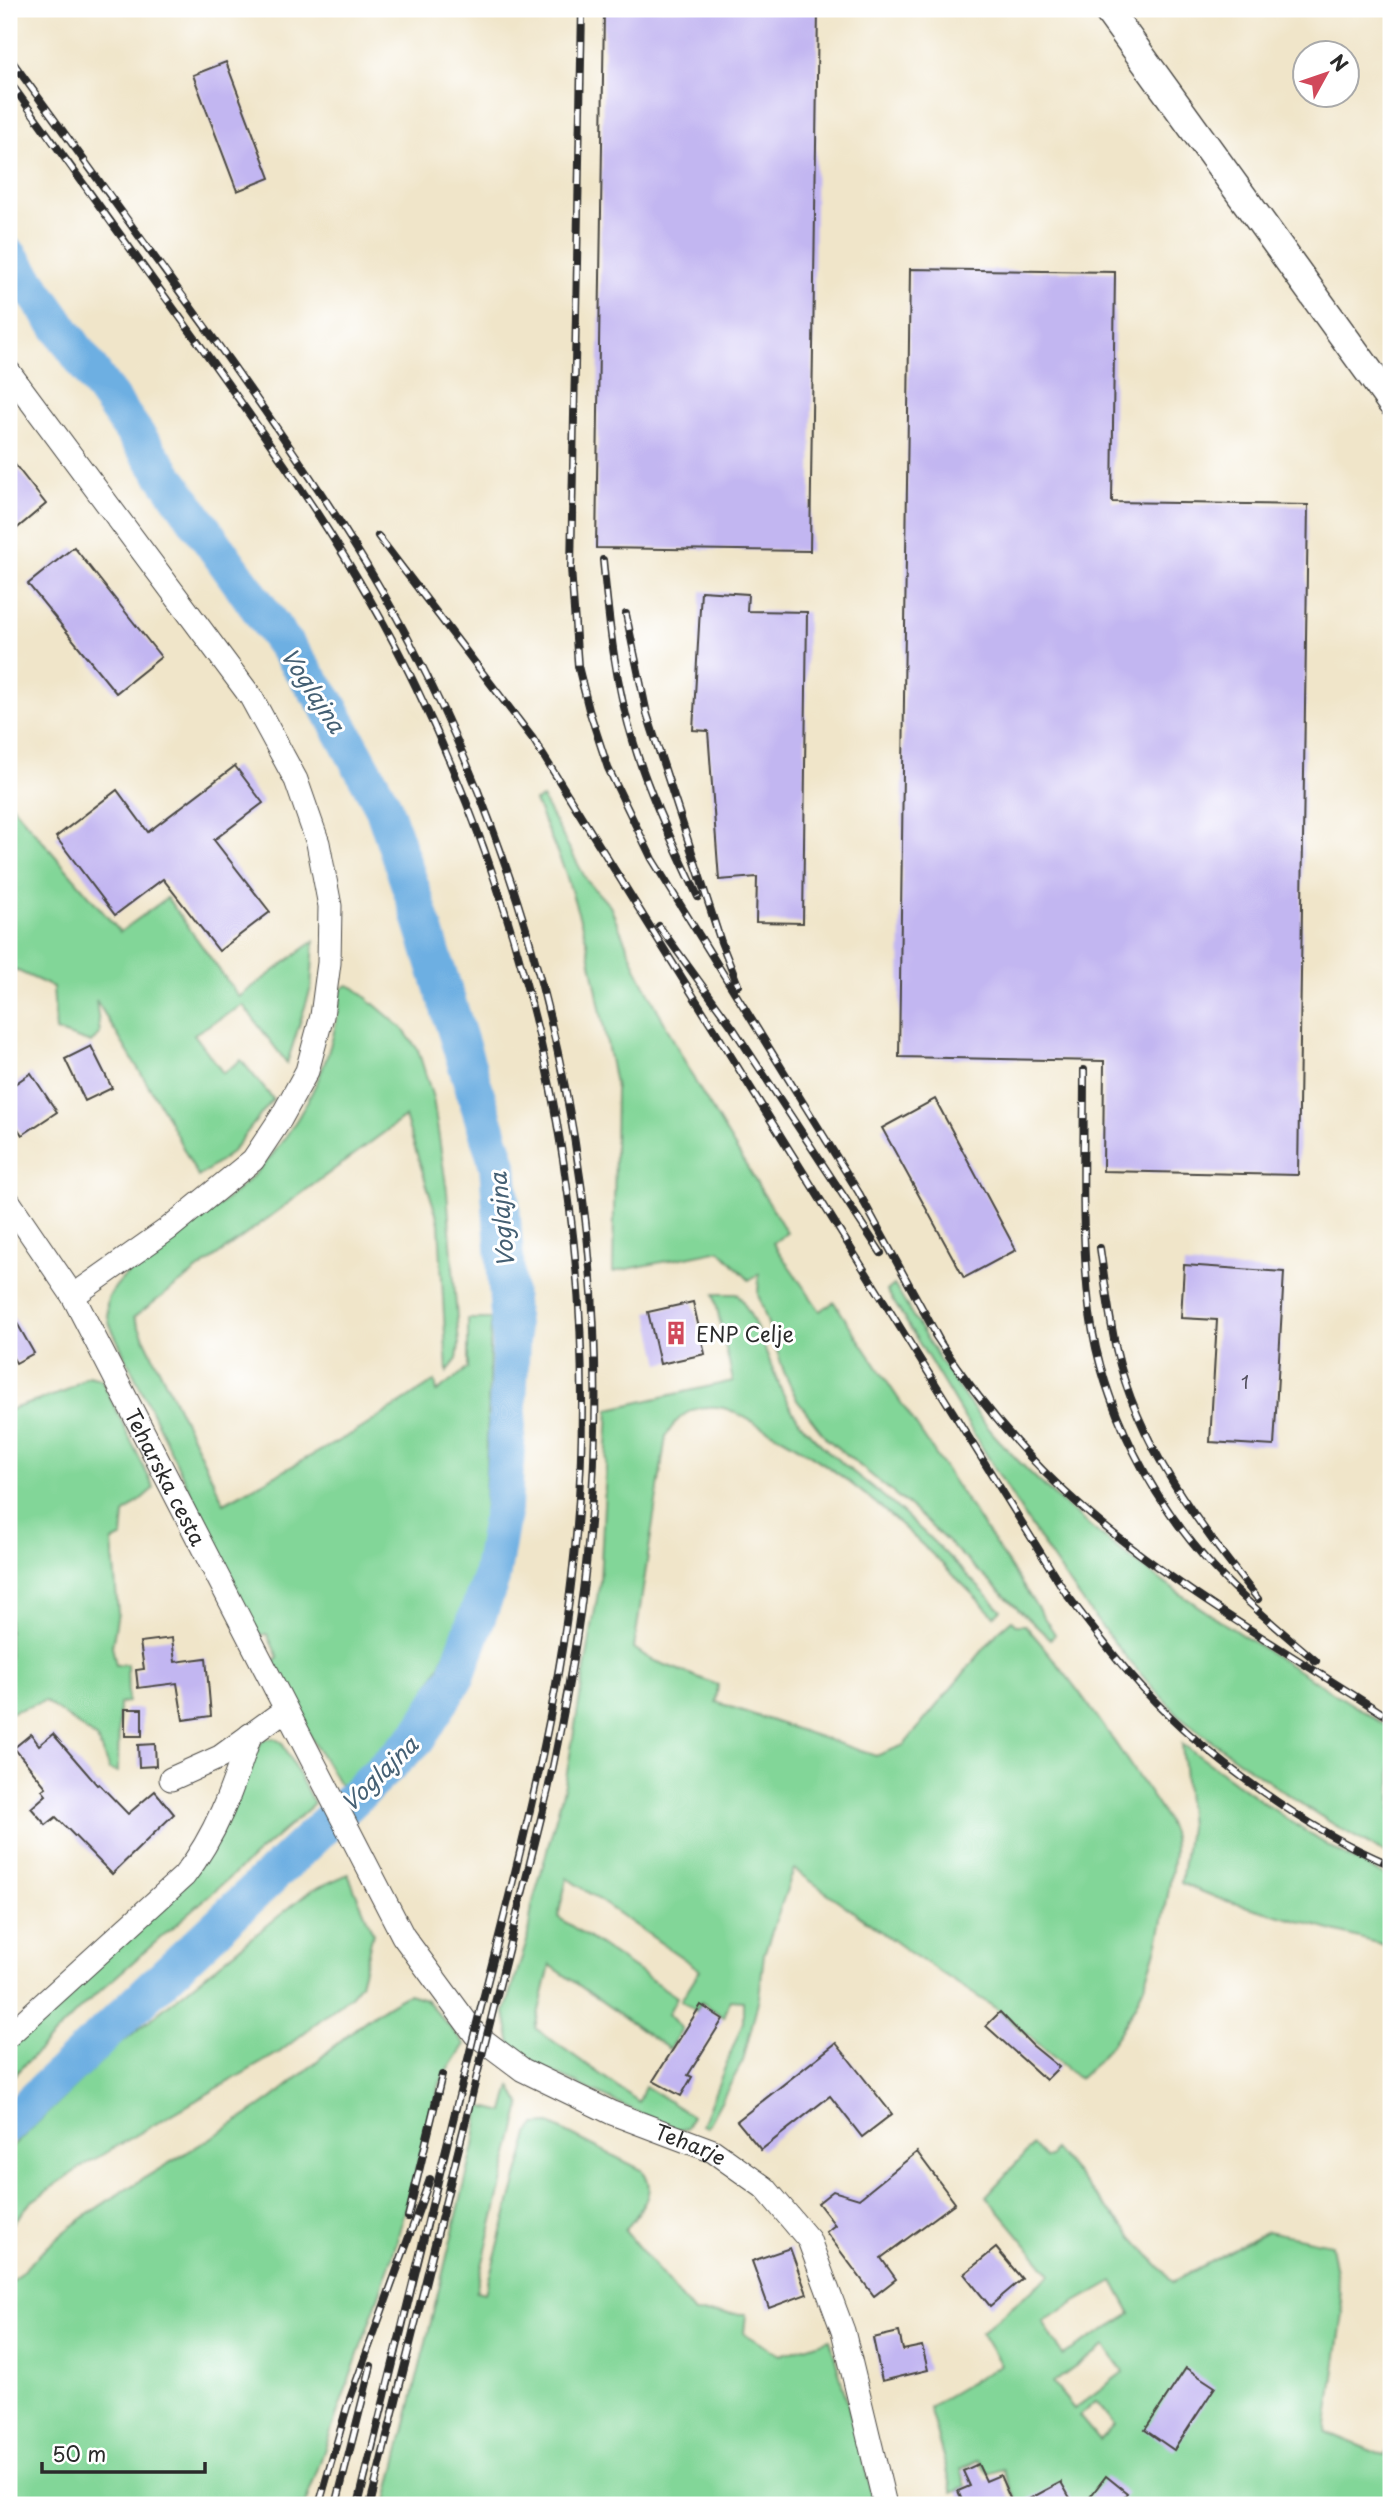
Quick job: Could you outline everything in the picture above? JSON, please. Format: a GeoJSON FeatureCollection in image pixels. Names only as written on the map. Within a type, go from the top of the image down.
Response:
{"type":"FeatureCollection","features":[{"type":"Feature","properties":{"kind":"main road"},"geometry":{"type":"LineString","coordinates":[[1107,9],[1391,402]]}},
{"type":"Feature","properties":{"kind":"street"},"geometry":{"type":"LineString","coordinates":[[9,372],[251,697],[296,780],[318,843],[330,906],[329,963],[322,1016],[307,1070],[281,1118],[253,1160],[168,1228],[73,1296]]}},
{"type":"Feature","properties":{"kind":"street","name":"Teharska cesta"},"geometry":{"type":"LineString","coordinates":[[9,1202],[73,1296],[310,1758]]}},
{"type":"Feature","properties":{"kind":"street"},"geometry":{"type":"LineString","coordinates":[[171,1779],[220,1757],[285,1710]]}},
{"type":"Feature","properties":{"kind":"street"},"geometry":{"type":"LineString","coordinates":[[9,2035],[184,1876],[205,1849],[225,1812],[250,1735]]}},
{"type":"Feature","properties":{"kind":"street","name":"Teharje"},"geometry":{"type":"LineString","coordinates":[[310,1758],[403,1936],[485,2044],[523,2070],[612,2113],[713,2151],[765,2188],[809,2240],[843,2331],[885,2505]]}},
{"type":"Feature","properties":{"kind":"green space"},"geometry":{"type":"Polygon","coordinates":[[[542,798],[587,881],[610,906],[639,974],[696,1083],[787,1233],[773,1243],[820,1311],[834,1302],[1055,1634],[1050,1639],[914,1510],[827,1439],[797,1400],[784,1372],[758,1294],[759,1274],[749,1280],[720,1250],[613,1272],[616,1089],[587,942],[565,871],[535,801],[542,798]]]}},
{"type":"Feature","properties":{"kind":"green space"},"geometry":{"type":"Polygon","coordinates":[[[9,802],[120,932],[167,898],[239,997],[314,941],[311,988],[287,1063],[243,1005],[194,1034],[223,1073],[241,1060],[273,1099],[230,1154],[198,1177],[164,1111],[96,1000],[100,1033],[91,1043],[56,1031],[53,987],[9,967],[9,802]]]}},
{"type":"Feature","properties":{"kind":"green space"},"geometry":{"type":"Polygon","coordinates":[[[348,985],[402,1028],[418,1050],[433,1098],[447,1191],[459,1345],[457,1359],[447,1372],[439,1223],[405,1117],[134,1317],[224,1503],[359,1430],[435,1381],[437,1392],[468,1368],[468,1319],[491,1319],[483,1556],[441,1663],[409,1722],[378,1758],[341,1787],[304,1726],[273,1662],[278,1657],[267,1634],[259,1635],[110,1325],[107,1305],[113,1290],[127,1274],[250,1179],[286,1137],[319,1077],[333,1034],[341,989],[348,985]]]}},
{"type":"Feature","properties":{"kind":"green space"},"geometry":{"type":"Polygon","coordinates":[[[894,1285],[974,1410],[1006,1448],[1048,1490],[1093,1529],[1189,1600],[1391,1729],[1391,1856],[1309,1809],[1203,1735],[1177,1713],[1134,1666],[1093,1616],[1021,1510],[887,1291],[894,1285]]]}},
{"type":"Feature","properties":{"kind":"green space"},"geometry":{"type":"Polygon","coordinates":[[[714,1294],[738,1294],[756,1327],[785,1397],[805,1428],[924,1533],[1001,1610],[994,1616],[913,1536],[856,1487],[825,1465],[794,1444],[739,1414],[722,1408],[708,1407],[686,1413],[666,1436],[634,1648],[650,1659],[718,1685],[716,1702],[876,1756],[904,1745],[998,1632],[1012,1620],[1016,1625],[1025,1625],[1110,1735],[1161,1810],[1173,1838],[1173,1860],[1161,1932],[1144,1986],[1118,2035],[1079,2079],[1000,2011],[909,1952],[794,1869],[764,1954],[759,1997],[743,2061],[707,2127],[702,2125],[743,2022],[743,2001],[730,2000],[724,2017],[701,2002],[696,2011],[681,2000],[700,1970],[567,1878],[558,1917],[677,1997],[668,2014],[682,2029],[669,2049],[550,1965],[535,2028],[639,2102],[645,2086],[692,2116],[687,2128],[676,2130],[539,2066],[511,2045],[505,2012],[527,1941],[532,1906],[565,1784],[600,1581],[609,1409],[733,1381],[714,1294]]]}},
{"type":"Feature","properties":{"kind":"green space"},"geometry":{"type":"Polygon","coordinates":[[[88,1376],[101,1379],[154,1488],[124,1514],[122,1537],[112,1542],[118,1613],[112,1646],[116,1665],[127,1664],[128,1702],[119,1704],[118,1772],[109,1770],[97,1739],[45,1701],[9,1713],[9,1410],[64,1392],[88,1376]]]}},
{"type":"Feature","properties":{"kind":"green space"},"geometry":{"type":"Polygon","coordinates":[[[274,1738],[282,1743],[314,1804],[87,2002],[9,2080],[9,2044],[169,1900],[263,1740],[274,1738]]]}},
{"type":"Feature","properties":{"kind":"green space"},"geometry":{"type":"Polygon","coordinates":[[[1182,1744],[1309,1833],[1391,1878],[1391,1947],[1220,1899],[1181,1883],[1189,1827],[1182,1744]]]}},
{"type":"Feature","properties":{"kind":"green space"},"geometry":{"type":"Polygon","coordinates":[[[348,1874],[373,1933],[360,1984],[350,1996],[280,2052],[81,2167],[31,2202],[9,2227],[9,2150],[116,2047],[310,1891],[348,1874]]]}},
{"type":"Feature","properties":{"kind":"green space"},"geometry":{"type":"Polygon","coordinates":[[[408,1994],[425,1999],[465,2044],[440,2083],[392,2258],[305,2505],[9,2505],[9,2285],[50,2244],[85,2216],[268,2101],[353,2030],[408,1994]]]}},
{"type":"Feature","properties":{"kind":"green space"},"geometry":{"type":"Polygon","coordinates":[[[511,2086],[521,2105],[476,2291],[485,2293],[530,2131],[536,2125],[550,2124],[642,2170],[649,2186],[648,2194],[625,2231],[694,2313],[746,2314],[744,2333],[780,2355],[830,2339],[875,2505],[386,2505],[474,2146],[480,2106],[504,2112],[511,2086]]]}},
{"type":"Feature","properties":{"kind":"green space"},"geometry":{"type":"Polygon","coordinates":[[[1033,2145],[1045,2158],[1050,2157],[1054,2149],[1173,2282],[1267,2231],[1331,2244],[1343,2313],[1326,2432],[1384,2456],[1391,2448],[1391,2490],[1373,2505],[1019,2505],[1003,2469],[989,2474],[979,2460],[961,2469],[966,2486],[953,2492],[929,2407],[1001,2365],[981,2332],[1051,2274],[986,2196],[1033,2145]],[[1113,2281],[1043,2321],[1063,2355],[1131,2314],[1113,2281]],[[1105,2346],[1053,2383],[1074,2409],[1123,2372],[1105,2346]],[[1096,2401],[1079,2416],[1099,2440],[1115,2424],[1096,2401]]]}},
{"type":"Feature","properties":{"kind":"building"},"geometry":{"type":"Polygon","coordinates":[[[604,9],[818,9],[810,551],[596,548],[604,9]]]}},
{"type":"Feature","properties":{"kind":"building"},"geometry":{"type":"Polygon","coordinates":[[[226,62],[270,178],[237,191],[193,75],[226,62]]]}},
{"type":"Feature","properties":{"kind":"building"},"geometry":{"type":"Polygon","coordinates":[[[910,269],[1115,272],[1112,502],[1308,505],[1298,1175],[1103,1171],[1104,1061],[899,1057],[910,269]]]}},
{"type":"Feature","properties":{"kind":"building"},"geometry":{"type":"Polygon","coordinates":[[[9,457],[46,504],[9,535],[9,457]]]}},
{"type":"Feature","properties":{"kind":"building"},"geometry":{"type":"Polygon","coordinates":[[[74,547],[161,657],[116,693],[28,584],[74,547]]]}},
{"type":"Feature","properties":{"kind":"building"},"geometry":{"type":"Polygon","coordinates":[[[701,591],[748,594],[747,611],[807,612],[803,923],[756,922],[757,877],[719,880],[708,731],[693,730],[701,591]]]}},
{"type":"Feature","properties":{"kind":"building"},"geometry":{"type":"Polygon","coordinates":[[[235,766],[263,803],[214,840],[270,912],[219,951],[163,879],[115,915],[56,837],[117,790],[148,832],[235,766]]]}},
{"type":"Feature","properties":{"kind":"building"},"geometry":{"type":"Polygon","coordinates":[[[91,1046],[112,1088],[85,1101],[65,1059],[91,1046]]]}},
{"type":"Feature","properties":{"kind":"building"},"geometry":{"type":"Polygon","coordinates":[[[31,1073],[57,1112],[22,1135],[9,1115],[9,1088],[31,1073]]]}},
{"type":"Feature","properties":{"kind":"building"},"geometry":{"type":"Polygon","coordinates":[[[935,1099],[1016,1250],[964,1278],[882,1128],[935,1099]]]}},
{"type":"Feature","properties":{"kind":"building"},"geometry":{"type":"Polygon","coordinates":[[[1184,1265],[1284,1272],[1274,1446],[1210,1442],[1217,1320],[1181,1318],[1184,1265]]]}},
{"type":"Feature","properties":{"kind":"building","name":"ENP Celje"},"geometry":{"type":"Polygon","coordinates":[[[693,1302],[705,1354],[660,1364],[648,1312],[693,1302]]]}},
{"type":"Feature","properties":{"kind":"building"},"geometry":{"type":"Polygon","coordinates":[[[9,1309],[34,1353],[16,1363],[9,1351],[9,1309]]]}},
{"type":"Feature","properties":{"kind":"building"},"geometry":{"type":"Polygon","coordinates":[[[172,1638],[175,1662],[206,1658],[211,1716],[183,1720],[177,1683],[138,1688],[136,1670],[144,1669],[140,1642],[172,1638]]]}},
{"type":"Feature","properties":{"kind":"building"},"geometry":{"type":"Polygon","coordinates":[[[125,1709],[142,1709],[142,1736],[125,1736],[125,1709]]]}},
{"type":"Feature","properties":{"kind":"building"},"geometry":{"type":"Polygon","coordinates":[[[31,1734],[39,1745],[53,1734],[97,1785],[128,1814],[155,1791],[174,1814],[112,1874],[56,1817],[46,1825],[31,1808],[46,1795],[42,1790],[46,1787],[14,1748],[31,1734]]]}},
{"type":"Feature","properties":{"kind":"building"},"geometry":{"type":"Polygon","coordinates":[[[155,1744],[156,1766],[139,1767],[138,1745],[155,1744]]]}},
{"type":"Feature","properties":{"kind":"building"},"geometry":{"type":"Polygon","coordinates":[[[701,2005],[723,2019],[688,2075],[692,2077],[681,2096],[653,2081],[701,2005]]]}},
{"type":"Feature","properties":{"kind":"building"},"geometry":{"type":"Polygon","coordinates":[[[1000,2012],[1032,2045],[1059,2067],[1046,2080],[986,2026],[1000,2012]]]}},
{"type":"Feature","properties":{"kind":"building"},"geometry":{"type":"Polygon","coordinates":[[[836,2043],[892,2114],[862,2137],[830,2096],[761,2150],[737,2121],[836,2043]]]}},
{"type":"Feature","properties":{"kind":"building"},"geometry":{"type":"Polygon","coordinates":[[[917,2152],[955,2203],[881,2258],[896,2279],[874,2296],[826,2232],[835,2225],[818,2203],[833,2191],[859,2199],[917,2152]]]}},
{"type":"Feature","properties":{"kind":"building"},"geometry":{"type":"Polygon","coordinates":[[[790,2248],[807,2294],[769,2308],[752,2261],[790,2248]]]}},
{"type":"Feature","properties":{"kind":"building"},"geometry":{"type":"Polygon","coordinates":[[[996,2248],[1022,2279],[990,2306],[964,2274],[996,2248]]]}},
{"type":"Feature","properties":{"kind":"building"},"geometry":{"type":"Polygon","coordinates":[[[899,2332],[903,2350],[922,2346],[928,2370],[882,2381],[873,2338],[899,2332]]]}},
{"type":"Feature","properties":{"kind":"building"},"geometry":{"type":"Polygon","coordinates":[[[1186,2368],[1215,2387],[1174,2450],[1145,2430],[1186,2368]]]}},
{"type":"Feature","properties":{"kind":"building"},"geometry":{"type":"Polygon","coordinates":[[[978,2464],[986,2481],[1000,2475],[1013,2505],[964,2505],[958,2491],[970,2486],[963,2471],[978,2464]]]}},
{"type":"Feature","properties":{"kind":"building"},"geometry":{"type":"Polygon","coordinates":[[[1106,2476],[1127,2493],[1118,2505],[1084,2505],[1106,2476]]]}},
{"type":"Feature","properties":{"kind":"building"},"geometry":{"type":"Polygon","coordinates":[[[1061,2482],[1074,2505],[1018,2505],[1061,2482]]]}},
{"type":"Feature","properties":{"kind":"waterway","name":"Voglajna"},"geometry":{"type":"LineString","coordinates":[[9,256],[327,704],[383,806],[498,1165],[511,1341],[503,1507],[491,1578],[456,1676],[418,1737],[9,2124]]}},
{"type":"Feature","properties":{"kind":"railway"},"geometry":{"type":"LineString","coordinates":[[582,9],[571,568],[578,666],[589,710],[608,768],[652,859],[859,1193],[941,1343]]}},
{"type":"Feature","properties":{"kind":"railway"},"geometry":{"type":"LineString","coordinates":[[9,57],[280,432],[349,536],[411,644],[462,751],[504,862],[539,976],[566,1092],[584,1210],[594,1328],[594,1447],[586,1565],[575,1650],[548,1790],[370,2505]]}},
{"type":"Feature","properties":{"kind":"railway"},"geometry":{"type":"LineString","coordinates":[[9,81],[288,469],[343,554],[393,642],[462,791],[501,899],[533,1009],[557,1121],[573,1234],[581,1348],[581,1462],[565,1633],[519,1857],[358,2505]]}},
{"type":"Feature","properties":{"kind":"railway"},"geometry":{"type":"LineString","coordinates":[[378,536],[533,739],[1067,1595],[1134,1679],[1197,1741],[1259,1790],[1292,1812],[1391,1865]]}},
{"type":"Feature","properties":{"kind":"railway"},"geometry":{"type":"LineString","coordinates":[[603,560],[614,653],[627,721],[655,803],[698,897]]}},
{"type":"Feature","properties":{"kind":"railway"},"geometry":{"type":"LineString","coordinates":[[626,614],[647,714],[721,942],[738,985]]}},
{"type":"Feature","properties":{"kind":"railway"},"geometry":{"type":"LineString","coordinates":[[659,926],[733,1028],[881,1253]]}},
{"type":"Feature","properties":{"kind":"railway"},"geometry":{"type":"LineString","coordinates":[[1084,1070],[1083,1192],[1087,1284],[1096,1349],[1118,1417],[1150,1482],[1191,1541],[1238,1592],[1316,1661]]}},
{"type":"Feature","properties":{"kind":"railway"},"geometry":{"type":"LineString","coordinates":[[1100,1248],[1116,1349],[1139,1418],[1173,1482],[1258,1599]]}},
{"type":"Feature","properties":{"kind":"railway"},"geometry":{"type":"LineString","coordinates":[[935,1335],[968,1382],[1022,1449],[1084,1509],[1120,1539],[1195,1593],[1391,1719]]}},
{"type":"Feature","properties":{"kind":"railway"},"geometry":{"type":"LineString","coordinates":[[408,2217],[442,2075]]}},
{"type":"Feature","properties":{"kind":"railway"},"geometry":{"type":"LineString","coordinates":[[319,2505],[347,2407],[430,2179]]}},
{"type":"Feature","properties":{"kind":"railway"},"geometry":{"type":"LineString","coordinates":[[336,2505],[371,2366]]}},
{"type":"Feature","properties":{"kind":"place","name":"ENP Celje"},"geometry":{"type":"Point","coordinates":[676,1333]}}]}
